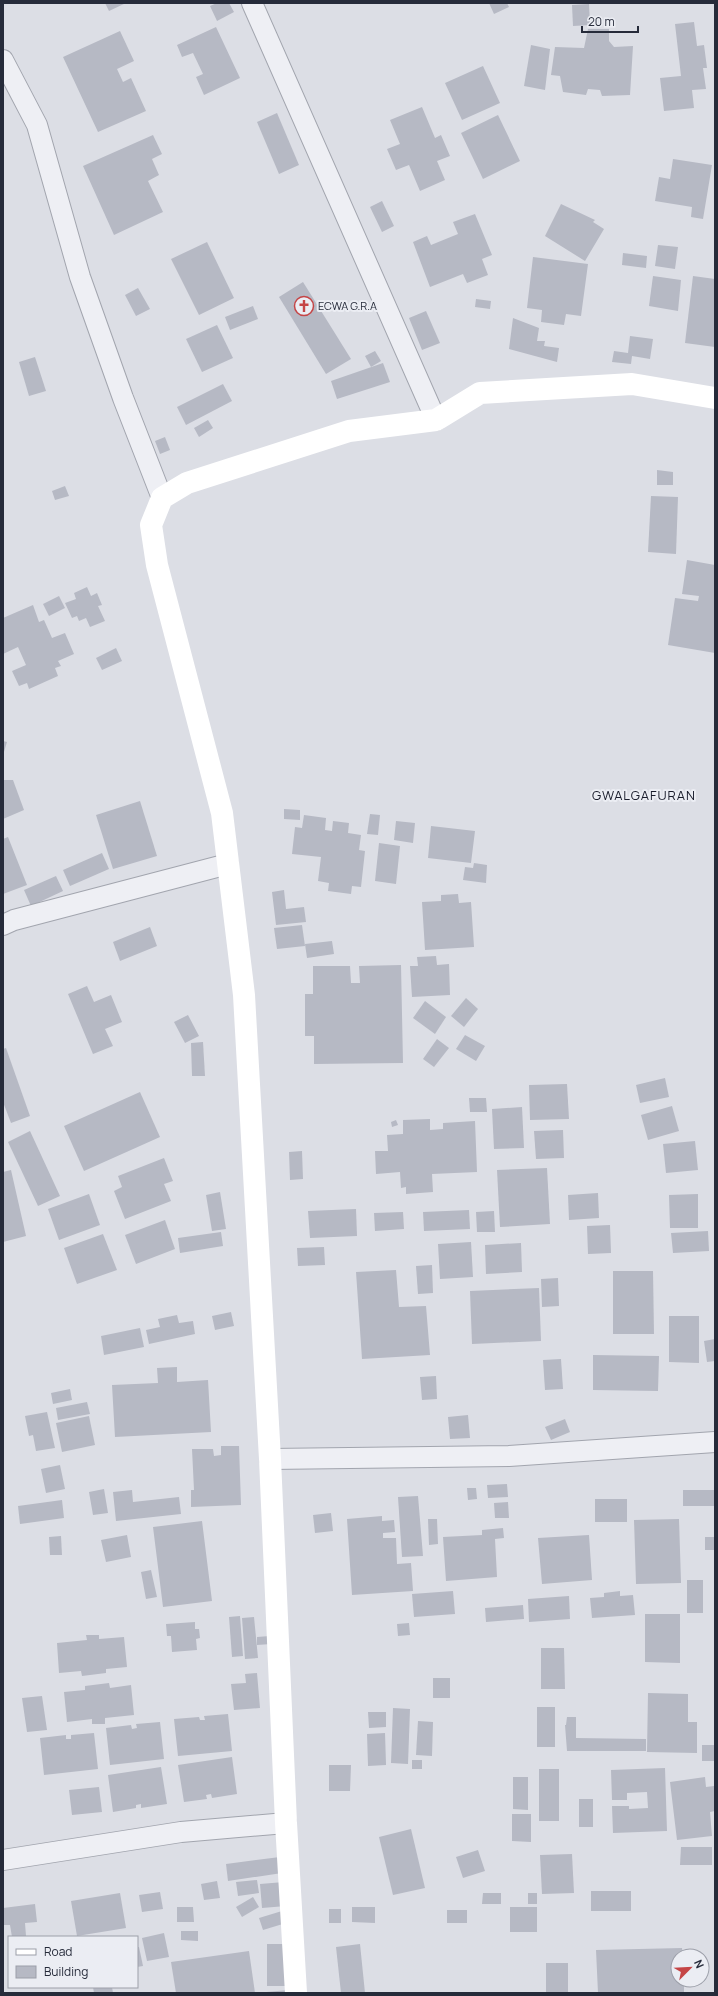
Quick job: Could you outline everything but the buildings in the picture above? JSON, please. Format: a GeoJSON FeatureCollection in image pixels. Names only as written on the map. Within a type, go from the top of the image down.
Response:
{"type":"FeatureCollection","features":[{"type":"Feature","properties":{"kind":"street"},"geometry":{"type":"LineString","coordinates":[[252,3],[436,420]]}},
{"type":"Feature","properties":{"kind":"street"},"geometry":{"type":"LineString","coordinates":[[3,60],[36,125],[80,277],[123,398],[162,498]]}},
{"type":"Feature","properties":{"kind":"street"},"geometry":{"type":"LineString","coordinates":[[296,1993],[286,1823],[270,1459],[244,995],[222,813],[157,565],[151,525],[162,498],[187,483],[349,430],[436,420],[480,393],[632,384],[715,398]]}},
{"type":"Feature","properties":{"kind":"street"},"geometry":{"type":"LineString","coordinates":[[3,925],[14,920],[228,864]]}},
{"type":"Feature","properties":{"kind":"street"},"geometry":{"type":"LineString","coordinates":[[270,1459],[509,1456],[715,1442]]}},
{"type":"Feature","properties":{"kind":"street"},"geometry":{"type":"LineString","coordinates":[[3,1860],[181,1832],[286,1823]]}},
{"type":"Feature","properties":{"kind":"place","name":"ECWA G.R.A"},"geometry":{"type":"Point","coordinates":[304,306]}},
{"type":"Feature","properties":{"kind":"district","name":"GWALGAFURAN"},"geometry":{"type":"Point","coordinates":[644,795]}}]}
